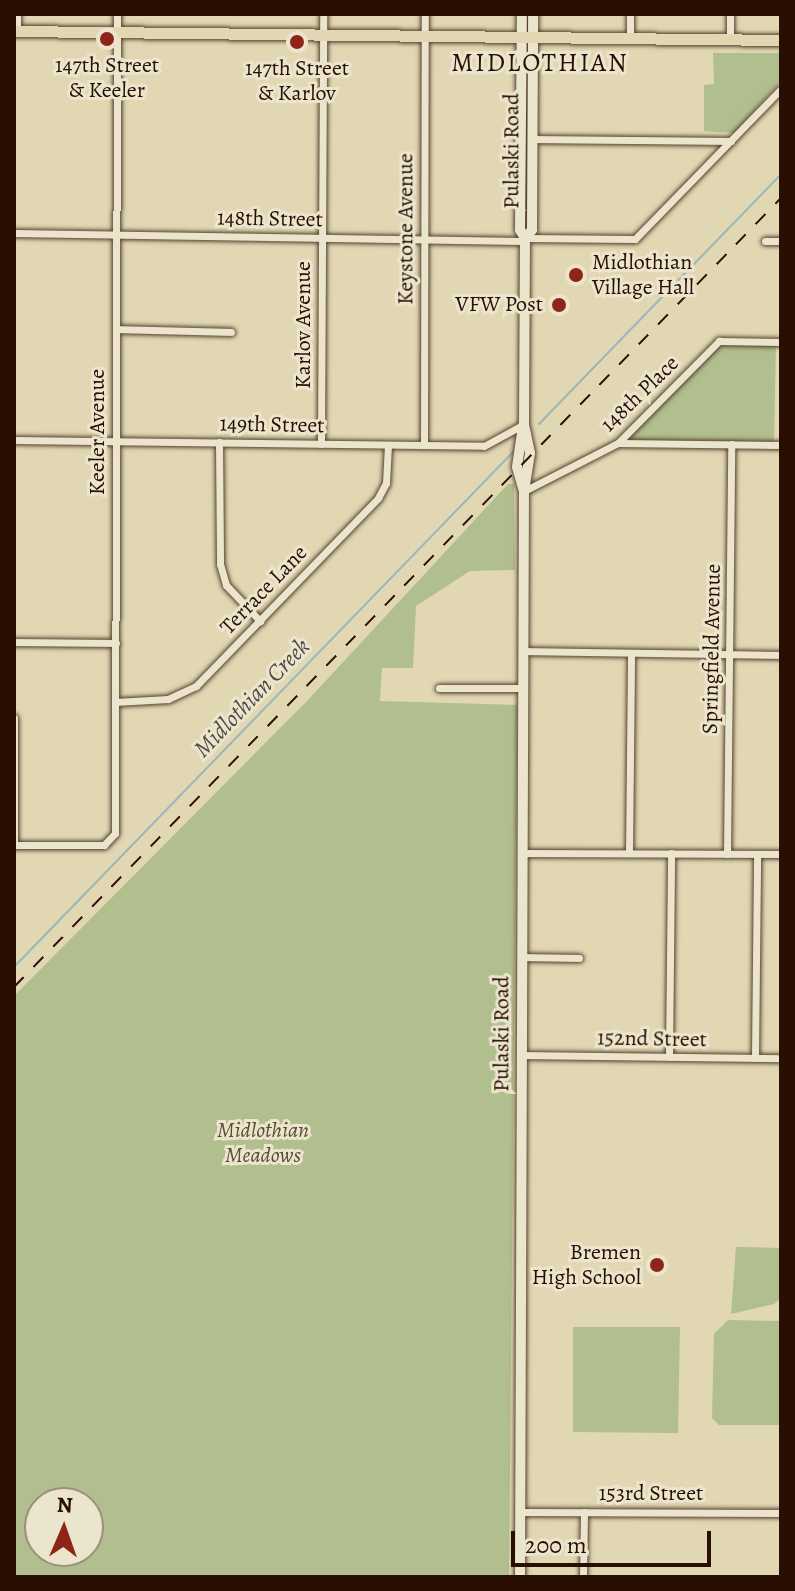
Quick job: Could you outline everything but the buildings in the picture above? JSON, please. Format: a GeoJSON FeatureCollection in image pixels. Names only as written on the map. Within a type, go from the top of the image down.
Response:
{"type":"FeatureCollection","features":[{"type":"Feature","properties":{"kind":"main road","name":"Pulaski Road"},"geometry":{"type":"LineString","coordinates":[[522,14],[527,38],[532,139],[532,230],[525,240]]}},
{"type":"Feature","properties":{"kind":"main road","name":"Pulaski Road"},"geometry":{"type":"LineString","coordinates":[[520,1577],[524,491],[530,470],[524,424],[525,240],[520,230],[527,38],[533,14]]}},
{"type":"Feature","properties":{"kind":"main road"},"geometry":{"type":"LineString","coordinates":[[16,31],[781,40]]}},
{"type":"Feature","properties":{"kind":"street"},"geometry":{"type":"LineString","coordinates":[[16,31],[17,14]]}},
{"type":"Feature","properties":{"kind":"street","name":"Keeler Avenue"},"geometry":{"type":"LineString","coordinates":[[14,845],[104,845],[115,833],[117,14]]}},
{"type":"Feature","properties":{"kind":"street","name":"Karlov Avenue"},"geometry":{"type":"LineString","coordinates":[[321,444],[323,14]]}},
{"type":"Feature","properties":{"kind":"street","name":"Keystone Avenue"},"geometry":{"type":"LineString","coordinates":[[424,445],[425,14]]}},
{"type":"Feature","properties":{"kind":"street"},"geometry":{"type":"LineString","coordinates":[[630,14],[630,39]]}},
{"type":"Feature","properties":{"kind":"street"},"geometry":{"type":"LineString","coordinates":[[730,14],[730,40]]}},
{"type":"Feature","properties":{"kind":"street"},"geometry":{"type":"LineString","coordinates":[[532,139],[731,141],[781,89]]}},
{"type":"Feature","properties":{"kind":"street","name":"148th Street"},"geometry":{"type":"LineString","coordinates":[[14,233],[635,239],[731,141]]}},
{"type":"Feature","properties":{"kind":"street"},"geometry":{"type":"LineString","coordinates":[[765,241],[781,241]]}},
{"type":"Feature","properties":{"kind":"street"},"geometry":{"type":"LineString","coordinates":[[116,329],[231,332]]}},
{"type":"Feature","properties":{"kind":"street","name":"148th Place"},"geometry":{"type":"LineString","coordinates":[[524,491],[618,443],[719,341],[781,342]]}},
{"type":"Feature","properties":{"kind":"street","name":"149th Street"},"geometry":{"type":"LineString","coordinates":[[14,440],[484,446],[524,424]]}},
{"type":"Feature","properties":{"kind":"street"},"geometry":{"type":"LineString","coordinates":[[219,442],[220,564],[226,585],[260,621]]}},
{"type":"Feature","properties":{"kind":"street"},"geometry":{"type":"LineString","coordinates":[[618,443],[781,445]]}},
{"type":"Feature","properties":{"kind":"street","name":"Springfield Avenue"},"geometry":{"type":"LineString","coordinates":[[727,854],[731,444]]}},
{"type":"Feature","properties":{"kind":"street","name":"Terrace Lane"},"geometry":{"type":"LineString","coordinates":[[115,702],[184,694],[260,621],[378,498],[386,483],[388,445]]}},
{"type":"Feature","properties":{"kind":"street"},"geometry":{"type":"LineString","coordinates":[[14,642],[116,643]]}},
{"type":"Feature","properties":{"kind":"street"},"geometry":{"type":"LineString","coordinates":[[523,651],[781,655]]}},
{"type":"Feature","properties":{"kind":"street"},"geometry":{"type":"LineString","coordinates":[[629,853],[631,653]]}},
{"type":"Feature","properties":{"kind":"street"},"geometry":{"type":"LineString","coordinates":[[439,688],[523,688]]}},
{"type":"Feature","properties":{"kind":"street"},"geometry":{"type":"LineString","coordinates":[[14,718],[14,845]]}},
{"type":"Feature","properties":{"kind":"street"},"geometry":{"type":"LineString","coordinates":[[522,853],[781,854]]}},
{"type":"Feature","properties":{"kind":"street"},"geometry":{"type":"LineString","coordinates":[[669,1057],[671,853]]}},
{"type":"Feature","properties":{"kind":"street"},"geometry":{"type":"LineString","coordinates":[[755,1058],[757,854]]}},
{"type":"Feature","properties":{"kind":"street"},"geometry":{"type":"LineString","coordinates":[[522,957],[579,958]]}},
{"type":"Feature","properties":{"kind":"street","name":"152nd Street"},"geometry":{"type":"LineString","coordinates":[[522,1055],[781,1058]]}},
{"type":"Feature","properties":{"kind":"street","name":"153rd Street"},"geometry":{"type":"LineString","coordinates":[[520,1512],[781,1513]]}},
{"type":"Feature","properties":{"kind":"street"},"geometry":{"type":"LineString","coordinates":[[583,1577],[584,1512]]}},
{"type":"Feature","properties":{"kind":"green space"},"geometry":{"type":"Polygon","coordinates":[[[713,53],[781,53],[781,81],[734,133],[704,131],[704,85],[714,84],[713,53]]]}},
{"type":"Feature","properties":{"kind":"green space"},"geometry":{"type":"Polygon","coordinates":[[[719,341],[776,342],[774,445],[618,443],[719,341]]]}},
{"type":"Feature","properties":{"kind":"green space","name":"Midlothian Meadows"},"geometry":{"type":"Polygon","coordinates":[[[508,484],[514,484],[515,570],[470,571],[416,606],[413,668],[382,668],[380,701],[517,705],[509,1577],[14,1577],[14,996],[308,700],[508,484]]]}},
{"type":"Feature","properties":{"kind":"green space"},"geometry":{"type":"Polygon","coordinates":[[[736,1247],[781,1248],[781,1298],[774,1304],[731,1314],[736,1247]]]}},
{"type":"Feature","properties":{"kind":"green space"},"geometry":{"type":"Polygon","coordinates":[[[728,1320],[781,1321],[781,1425],[719,1425],[712,1418],[714,1334],[728,1320]]]}},
{"type":"Feature","properties":{"kind":"green space"},"geometry":{"type":"Polygon","coordinates":[[[573,1327],[680,1327],[678,1433],[573,1432],[573,1327]]]}},
{"type":"Feature","properties":{"kind":"waterway","name":"Midlothian Creek"},"geometry":{"type":"LineString","coordinates":[[539,424],[781,174]]}},
{"type":"Feature","properties":{"kind":"waterway","name":"Midlothian Creek"},"geometry":{"type":"LineString","coordinates":[[14,967],[513,452]]}},
{"type":"Feature","properties":{"kind":"railway"},"geometry":{"type":"LineString","coordinates":[[14,987],[781,198]]}},
{"type":"Feature","properties":{"kind":"place","name":"147th Street & Keeler"},"geometry":{"type":"Point","coordinates":[107,39]}},
{"type":"Feature","properties":{"kind":"place","name":"147th Street & Karlov"},"geometry":{"type":"Point","coordinates":[297,42]}},
{"type":"Feature","properties":{"kind":"place","name":"Midlothian Village Hall"},"geometry":{"type":"Point","coordinates":[576,275]}},
{"type":"Feature","properties":{"kind":"place","name":"VFW Post"},"geometry":{"type":"Point","coordinates":[559,305]}},
{"type":"Feature","properties":{"kind":"place","name":"Bremen High School"},"geometry":{"type":"Point","coordinates":[657,1265]}},
{"type":"Feature","properties":{"kind":"district","name":"MIDLOTHIAN"},"geometry":{"type":"Point","coordinates":[540,63]}}]}
